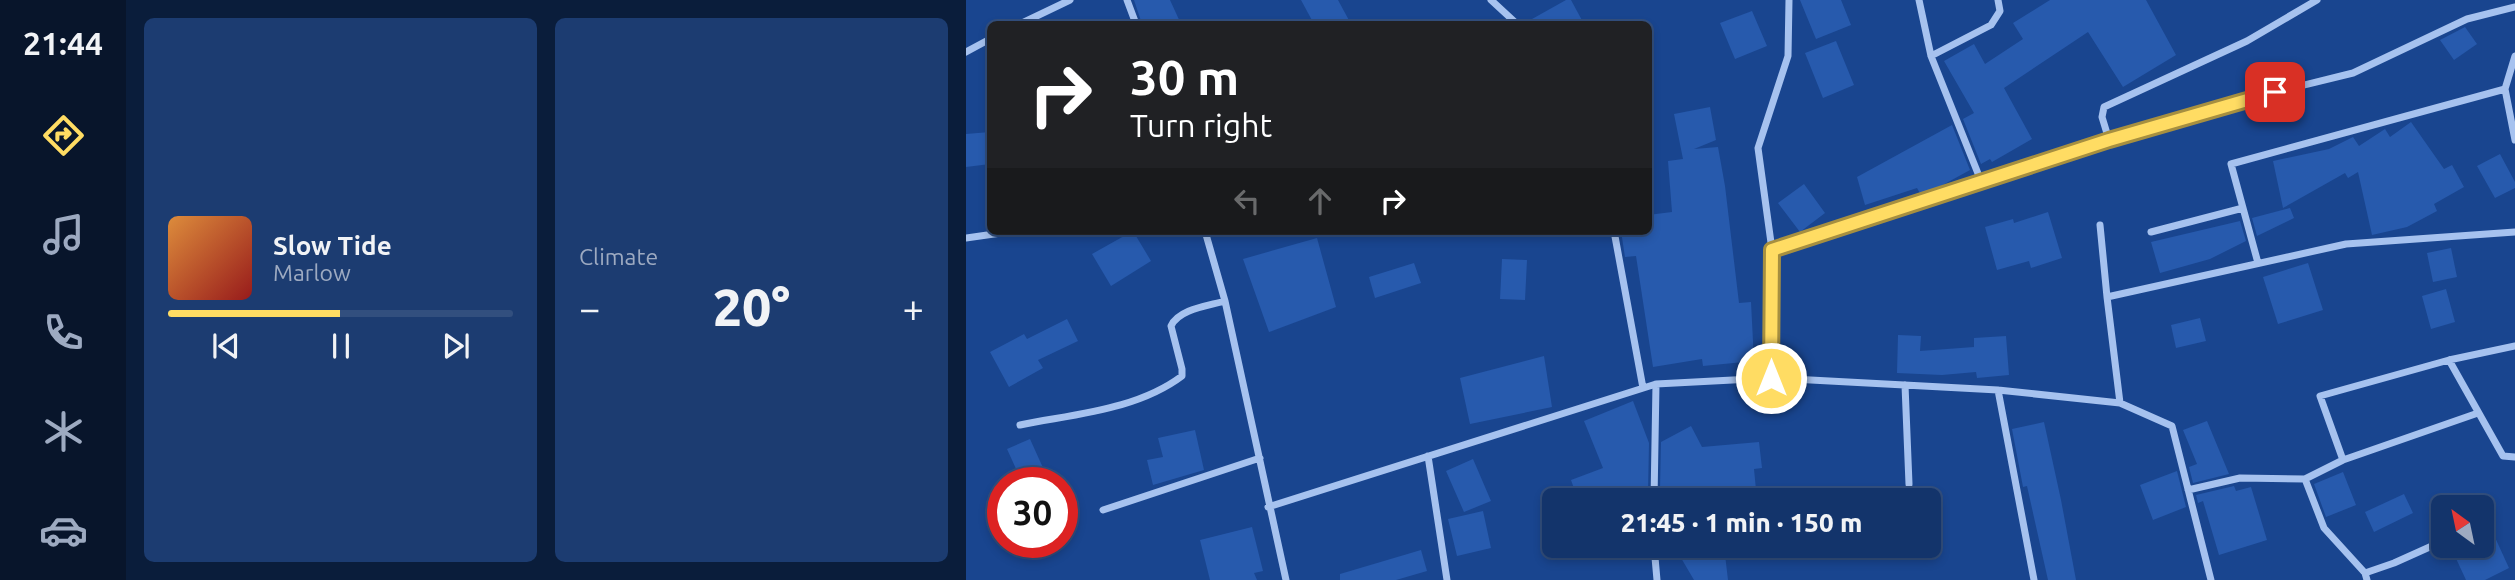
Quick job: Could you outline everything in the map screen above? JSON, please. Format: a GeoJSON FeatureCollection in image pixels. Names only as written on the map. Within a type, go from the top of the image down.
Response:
{"type":"FeatureCollection","features":[{"type":"Feature","properties":{"kind":"street"},"geometry":{"type":"LineString","coordinates":[[1026,21],[1070,0]]}},
{"type":"Feature","properties":{"kind":"street"},"geometry":{"type":"LineString","coordinates":[[1127,0],[1135,21]]}},
{"type":"Feature","properties":{"kind":"street"},"geometry":{"type":"LineString","coordinates":[[1491,0],[1514,21]]}},
{"type":"Feature","properties":{"kind":"street"},"geometry":{"type":"LineString","coordinates":[[1771,378],[1772,250],[1758,148],[1788,56],[1789,0]]}},
{"type":"Feature","properties":{"kind":"street"},"geometry":{"type":"LineString","coordinates":[[1919,0],[1931,56],[1981,181]]}},
{"type":"Feature","properties":{"kind":"street"},"geometry":{"type":"LineString","coordinates":[[1931,56],[1991,25],[2000,11],[1998,0]]}},
{"type":"Feature","properties":{"kind":"street"},"geometry":{"type":"LineString","coordinates":[[2109,140],[2102,117],[2104,107],[2246,41],[2317,0]]}},
{"type":"Feature","properties":{"kind":"street"},"geometry":{"type":"LineString","coordinates":[[1772,250],[2223,105],[2353,73],[2467,19],[2515,7]]}},
{"type":"Feature","properties":{"kind":"street"},"geometry":{"type":"LineString","coordinates":[[966,52],[987,42]]}},
{"type":"Feature","properties":{"kind":"street"},"geometry":{"type":"LineString","coordinates":[[2515,56],[2505,89],[2515,140]]}},
{"type":"Feature","properties":{"kind":"street"},"geometry":{"type":"LineString","coordinates":[[2258,263],[2231,163],[2505,89]]}},
{"type":"Feature","properties":{"kind":"street"},"geometry":{"type":"LineString","coordinates":[[2151,232],[2244,208]]}},
{"type":"Feature","properties":{"kind":"street"},"geometry":{"type":"LineString","coordinates":[[2100,225],[2120,402]]}},
{"type":"Feature","properties":{"kind":"street"},"geometry":{"type":"LineString","coordinates":[[2107,297],[2346,244],[2515,232]]}},
{"type":"Feature","properties":{"kind":"street"},"geometry":{"type":"LineString","coordinates":[[966,238],[987,235]]}},
{"type":"Feature","properties":{"kind":"street"},"geometry":{"type":"LineString","coordinates":[[1206,235],[1267,487],[1268,507],[1286,580]]}},
{"type":"Feature","properties":{"kind":"street"},"geometry":{"type":"LineString","coordinates":[[1615,235],[1643,388]]}},
{"type":"Feature","properties":{"kind":"street"},"geometry":{"type":"LineString","coordinates":[[1020,425],[1110,408],[1168,386],[1182,376],[1171,326],[1174,320],[1183,314],[1224,302]]}},
{"type":"Feature","properties":{"kind":"street"},"geometry":{"type":"LineString","coordinates":[[2343,460],[2320,396],[2449,360],[2515,346]]}},
{"type":"Feature","properties":{"kind":"street"},"geometry":{"type":"LineString","coordinates":[[2449,360],[2502,456],[2515,457]]}},
{"type":"Feature","properties":{"kind":"street"},"geometry":{"type":"LineString","coordinates":[[1268,507],[1656,384],[1771,378],[1998,390],[2120,402],[2172,426],[2211,580]]}},
{"type":"Feature","properties":{"kind":"street"},"geometry":{"type":"LineString","coordinates":[[1654,488],[1656,384]]}},
{"type":"Feature","properties":{"kind":"street"},"geometry":{"type":"LineString","coordinates":[[1905,385],[1909,484]]}},
{"type":"Feature","properties":{"kind":"street"},"geometry":{"type":"LineString","coordinates":[[1998,390],[2034,580]]}},
{"type":"Feature","properties":{"kind":"street"},"geometry":{"type":"LineString","coordinates":[[2188,490],[2239,478],[2305,479],[2343,460],[2478,413]]}},
{"type":"Feature","properties":{"kind":"street"},"geometry":{"type":"LineString","coordinates":[[1428,456],[1447,580]]}},
{"type":"Feature","properties":{"kind":"street"},"geometry":{"type":"LineString","coordinates":[[1102,510],[1260,458]]}},
{"type":"Feature","properties":{"kind":"street"},"geometry":{"type":"LineString","coordinates":[[2305,479],[2324,528],[2366,576],[2431,546]]}},
{"type":"Feature","properties":{"kind":"street"},"geometry":{"type":"LineString","coordinates":[[1655,558],[1657,580]]}},
{"type":"Feature","properties":{"kind":"building"},"geometry":{"type":"Polygon","coordinates":[[[1134,0],[1170,0],[1180,21],[1141,21],[1134,0]]]}},
{"type":"Feature","properties":{"kind":"building"},"geometry":{"type":"Polygon","coordinates":[[[1301,0],[1338,0],[1349,21],[1312,21],[1301,0]]]}},
{"type":"Feature","properties":{"kind":"building"},"geometry":{"type":"Polygon","coordinates":[[[1566,0],[1571,0],[1582,21],[1528,21],[1566,0]]]}},
{"type":"Feature","properties":{"kind":"building"},"geometry":{"type":"Polygon","coordinates":[[[1800,0],[1841,0],[1851,25],[1816,39],[1800,0]]]}},
{"type":"Feature","properties":{"kind":"building"},"geometry":{"type":"Polygon","coordinates":[[[2050,0],[2146,0],[2176,55],[2123,87],[2088,32],[2004,88],[2032,139],[1992,162],[1990,159],[1981,164],[1963,119],[1974,113],[1944,61],[1974,44],[1985,64],[2023,39],[2013,23],[2050,0]]]}},
{"type":"Feature","properties":{"kind":"building"},"geometry":{"type":"Polygon","coordinates":[[[1752,11],[1767,46],[1735,59],[1720,23],[1752,11]]]}},
{"type":"Feature","properties":{"kind":"building"},"geometry":{"type":"Polygon","coordinates":[[[2465,27],[2477,44],[2454,60],[2440,40],[2465,27]]]}},
{"type":"Feature","properties":{"kind":"building"},"geometry":{"type":"Polygon","coordinates":[[[1836,41],[1854,85],[1823,98],[1805,53],[1836,41]]]}},
{"type":"Feature","properties":{"kind":"building"},"geometry":{"type":"Polygon","coordinates":[[[1710,107],[1716,140],[1694,149],[1718,147],[1739,303],[1751,302],[1754,361],[1703,366],[1702,359],[1653,367],[1636,256],[1625,257],[1622,235],[1652,235],[1652,214],[1672,212],[1668,161],[1683,159],[1674,114],[1710,107]]]}},
{"type":"Feature","properties":{"kind":"building"},"geometry":{"type":"Polygon","coordinates":[[[2411,122],[2444,169],[2452,165],[2464,187],[2434,204],[2437,211],[2407,227],[2372,235],[2358,172],[2348,178],[2345,173],[2283,208],[2273,161],[2329,149],[2353,137],[2359,146],[2385,129],[2390,137],[2411,122]]]}},
{"type":"Feature","properties":{"kind":"building"},"geometry":{"type":"Polygon","coordinates":[[[1952,125],[1970,170],[1921,195],[1917,188],[1865,205],[1857,177],[1952,125]]]}},
{"type":"Feature","properties":{"kind":"building"},"geometry":{"type":"Polygon","coordinates":[[[987,132],[987,164],[966,167],[966,134],[987,132]]]}},
{"type":"Feature","properties":{"kind":"building"},"geometry":{"type":"Polygon","coordinates":[[[2500,154],[2515,182],[2515,188],[2495,198],[2477,166],[2500,154]]]}},
{"type":"Feature","properties":{"kind":"building"},"geometry":{"type":"Polygon","coordinates":[[[1804,184],[1825,213],[1800,232],[1778,203],[1804,184]]]}},
{"type":"Feature","properties":{"kind":"building"},"geometry":{"type":"Polygon","coordinates":[[[2290,208],[2294,218],[2257,236],[2252,218],[2290,208]]]}},
{"type":"Feature","properties":{"kind":"building"},"geometry":{"type":"Polygon","coordinates":[[[2048,212],[2062,258],[2031,268],[2029,261],[1997,270],[1985,227],[2013,219],[2014,223],[2048,212]]]}},
{"type":"Feature","properties":{"kind":"building"},"geometry":{"type":"Polygon","coordinates":[[[2240,221],[2246,241],[2210,259],[2160,273],[2151,242],[2240,221]]]}},
{"type":"Feature","properties":{"kind":"building"},"geometry":{"type":"Polygon","coordinates":[[[1126,235],[1135,235],[1151,261],[1111,286],[1092,254],[1126,235]]]}},
{"type":"Feature","properties":{"kind":"building"},"geometry":{"type":"Polygon","coordinates":[[[1317,238],[1336,307],[1269,332],[1243,259],[1317,238]]]}},
{"type":"Feature","properties":{"kind":"building"},"geometry":{"type":"Polygon","coordinates":[[[2451,248],[2457,277],[2433,282],[2427,253],[2451,248]]]}},
{"type":"Feature","properties":{"kind":"building"},"geometry":{"type":"Polygon","coordinates":[[[1502,259],[1527,260],[1525,300],[1500,299],[1502,259]]]}},
{"type":"Feature","properties":{"kind":"building"},"geometry":{"type":"Polygon","coordinates":[[[1414,263],[1421,283],[1375,298],[1369,277],[1414,263]]]}},
{"type":"Feature","properties":{"kind":"building"},"geometry":{"type":"Polygon","coordinates":[[[2308,263],[2323,310],[2278,324],[2263,277],[2308,263]]]}},
{"type":"Feature","properties":{"kind":"building"},"geometry":{"type":"Polygon","coordinates":[[[2446,289],[2455,322],[2431,329],[2422,296],[2446,289]]]}},
{"type":"Feature","properties":{"kind":"building"},"geometry":{"type":"Polygon","coordinates":[[[2200,318],[2206,341],[2176,348],[2171,325],[2200,318]]]}},
{"type":"Feature","properties":{"kind":"building"},"geometry":{"type":"Polygon","coordinates":[[[1067,319],[1078,341],[1038,360],[1043,368],[1009,387],[990,352],[1024,334],[1027,339],[1067,319]]]}},
{"type":"Feature","properties":{"kind":"building"},"geometry":{"type":"Polygon","coordinates":[[[1898,335],[1921,336],[1920,351],[1974,347],[1974,338],[2006,336],[2009,375],[1977,378],[1976,372],[1942,375],[1897,373],[1898,335]]]}},
{"type":"Feature","properties":{"kind":"building"},"geometry":{"type":"Polygon","coordinates":[[[1544,356],[1552,407],[1470,424],[1460,378],[1544,356]]]}},
{"type":"Feature","properties":{"kind":"building"},"geometry":{"type":"Polygon","coordinates":[[[1633,401],[1649,443],[1648,488],[1574,488],[1571,480],[1603,468],[1584,421],[1633,401]]]}},
{"type":"Feature","properties":{"kind":"building"},"geometry":{"type":"Polygon","coordinates":[[[2207,421],[2229,474],[2193,483],[2189,467],[2197,464],[2183,430],[2207,421]]]}},
{"type":"Feature","properties":{"kind":"building"},"geometry":{"type":"Polygon","coordinates":[[[2044,422],[2076,580],[2048,580],[2027,486],[2023,487],[2012,429],[2044,422]]]}},
{"type":"Feature","properties":{"kind":"building"},"geometry":{"type":"Polygon","coordinates":[[[1691,426],[1702,447],[1759,442],[1762,468],[1754,469],[1756,488],[1660,488],[1661,442],[1691,426]]]}},
{"type":"Feature","properties":{"kind":"building"},"geometry":{"type":"Polygon","coordinates":[[[1195,430],[1204,470],[1153,485],[1147,460],[1163,457],[1158,438],[1195,430]]]}},
{"type":"Feature","properties":{"kind":"building"},"geometry":{"type":"Polygon","coordinates":[[[1030,439],[1043,467],[1015,467],[1007,449],[1030,439]]]}},
{"type":"Feature","properties":{"kind":"building"},"geometry":{"type":"Polygon","coordinates":[[[1473,459],[1491,501],[1464,512],[1446,471],[1473,459]]]}},
{"type":"Feature","properties":{"kind":"building"},"geometry":{"type":"Polygon","coordinates":[[[2177,471],[2186,507],[2153,520],[2140,485],[2177,471]]]}},
{"type":"Feature","properties":{"kind":"building"},"geometry":{"type":"Polygon","coordinates":[[[2343,472],[2356,505],[2326,517],[2314,484],[2343,472]]]}},
{"type":"Feature","properties":{"kind":"building"},"geometry":{"type":"Polygon","coordinates":[[[2234,486],[2236,491],[2251,487],[2267,540],[2219,555],[2203,501],[2198,503],[2196,495],[2234,486]]]}},
{"type":"Feature","properties":{"kind":"building"},"geometry":{"type":"Polygon","coordinates":[[[2404,494],[2413,513],[2374,532],[2365,512],[2404,494]]]}},
{"type":"Feature","properties":{"kind":"building"},"geometry":{"type":"Polygon","coordinates":[[[1483,511],[1491,548],[1457,556],[1448,519],[1483,511]]]}},
{"type":"Feature","properties":{"kind":"building"},"geometry":{"type":"Polygon","coordinates":[[[1252,527],[1263,571],[1254,573],[1257,580],[1210,580],[1200,540],[1252,527]]]}},
{"type":"Feature","properties":{"kind":"building"},"geometry":{"type":"Polygon","coordinates":[[[2494,535],[2509,568],[2485,580],[2466,580],[2456,558],[2494,558],[2494,535]]]}},
{"type":"Feature","properties":{"kind":"building"},"geometry":{"type":"Polygon","coordinates":[[[1421,550],[1427,571],[1396,580],[1340,580],[1340,574],[1421,550]]]}},
{"type":"Feature","properties":{"kind":"building"},"geometry":{"type":"Polygon","coordinates":[[[1681,558],[1725,558],[1728,580],[1694,580],[1681,558]]]}},
{"type":"Feature","properties":{"kind":"route"},"geometry":{"type":"LineString","coordinates":[[1771,378],[1772,250],[2109,140],[2275,92]]}}]}
